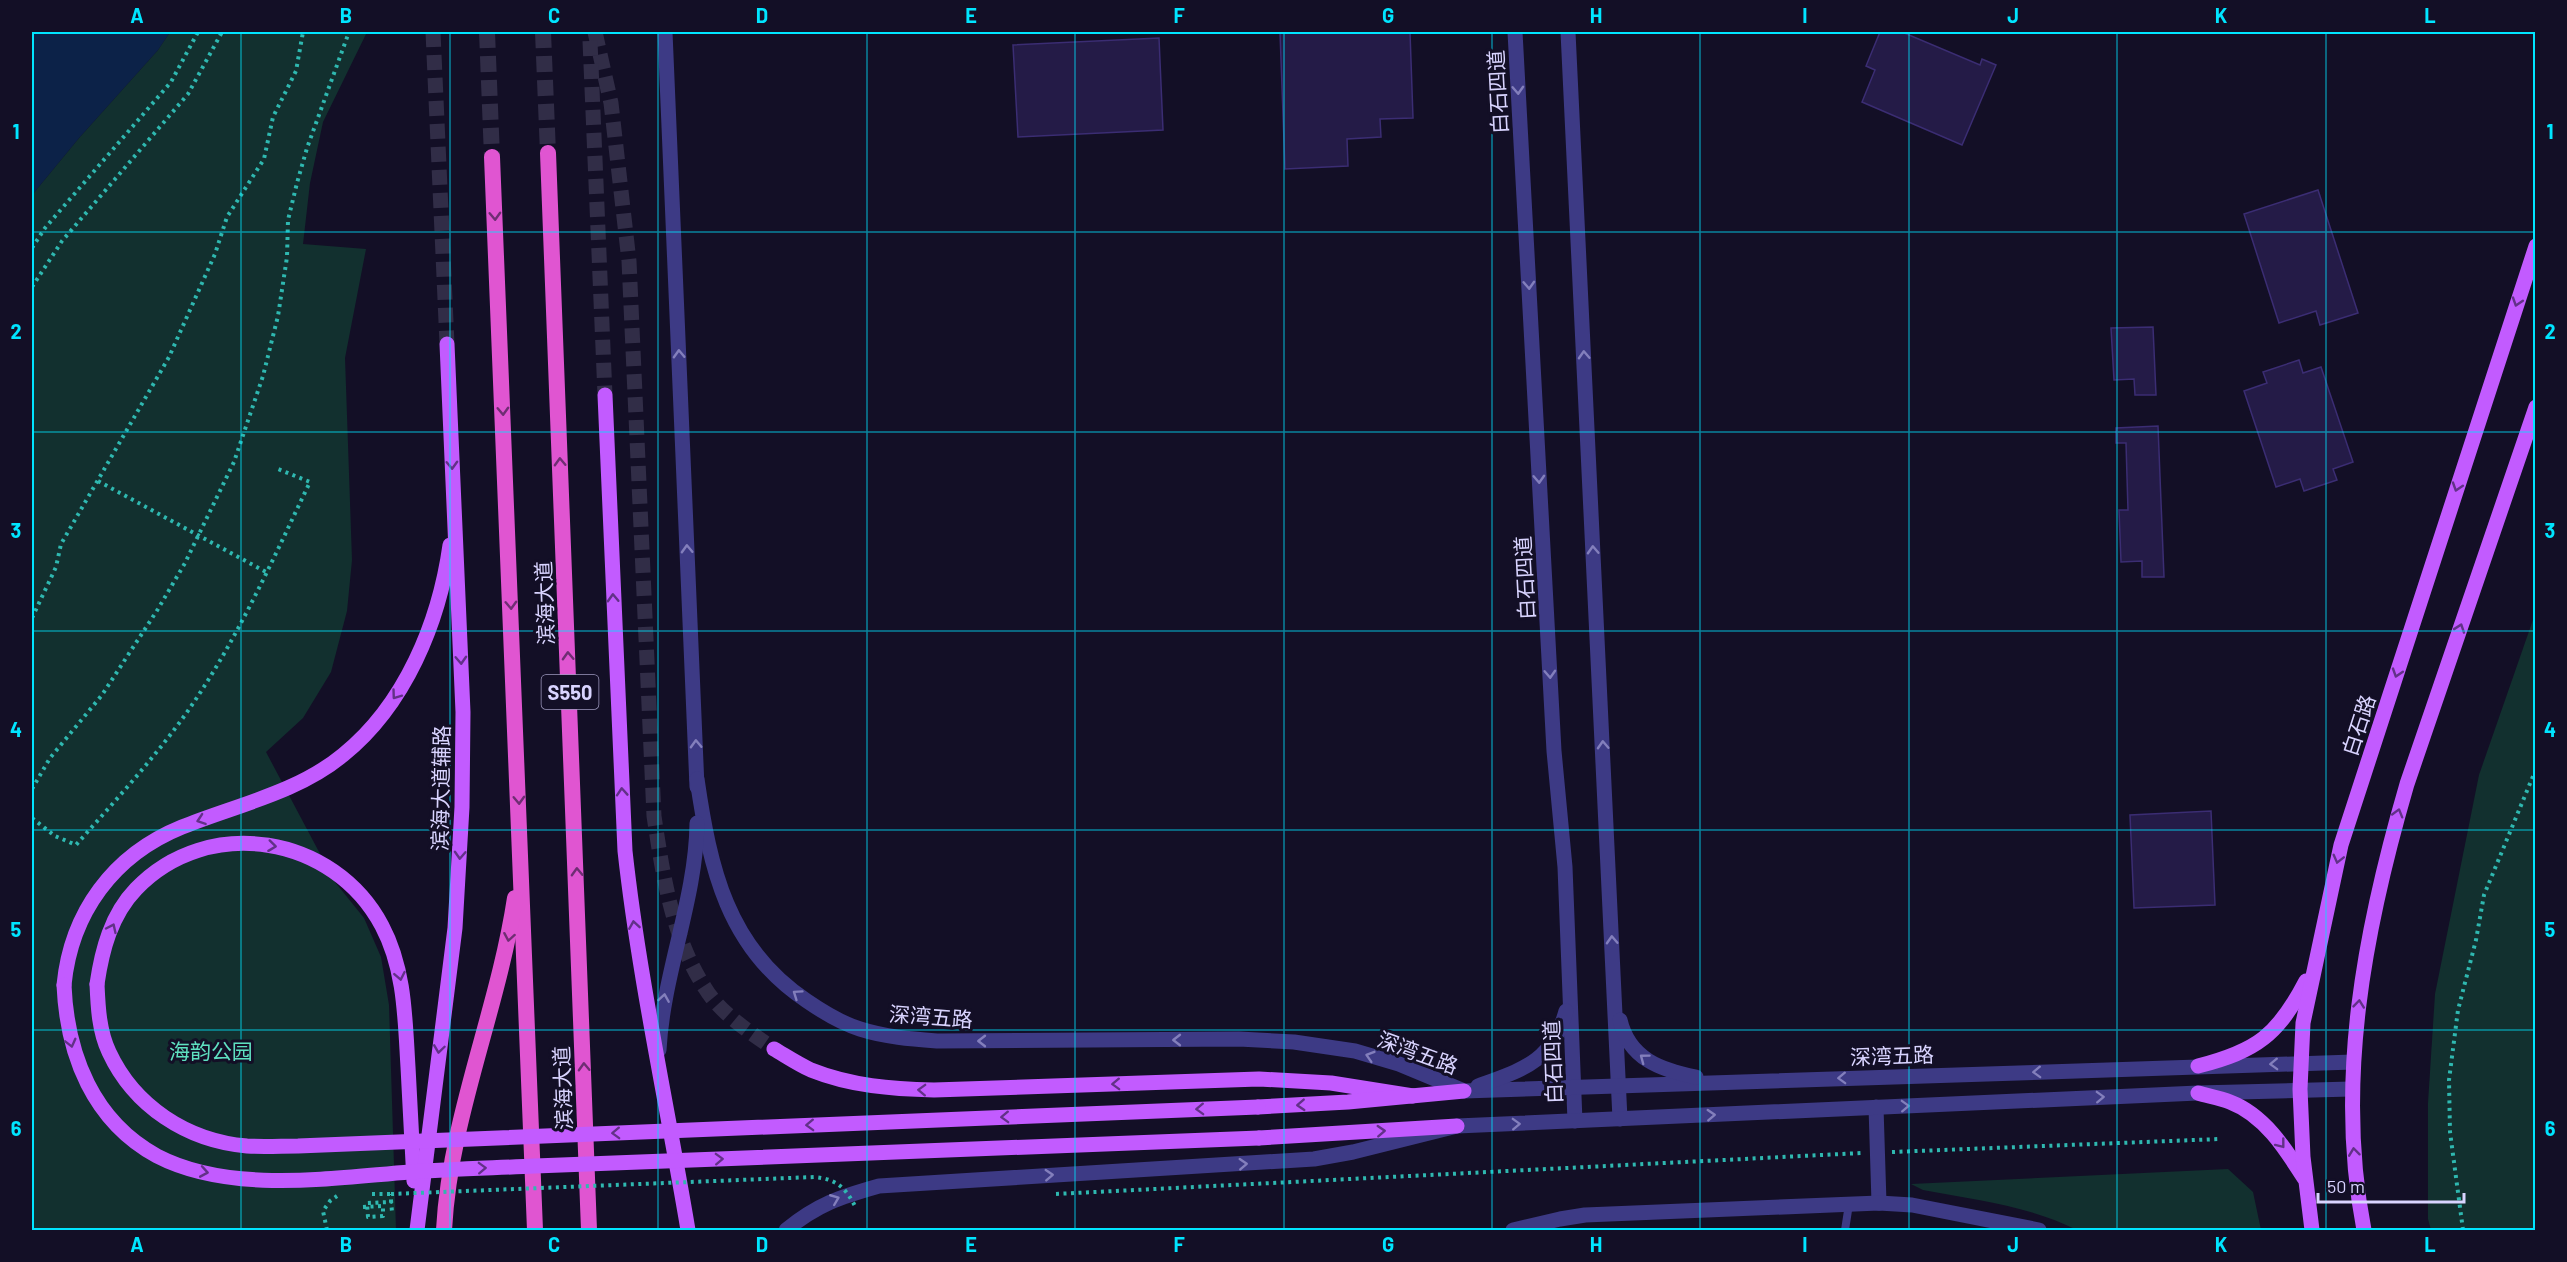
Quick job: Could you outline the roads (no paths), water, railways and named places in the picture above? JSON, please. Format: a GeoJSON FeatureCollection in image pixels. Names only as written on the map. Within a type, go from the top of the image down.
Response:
{"type":"FeatureCollection","features":[{"type":"Feature","properties":{"kind":"highway","name":"滨海大道"},"geometry":{"type":"LineString","coordinates":[[548,153],[589,1230]]}},
{"type":"Feature","properties":{"kind":"highway","name":"滨海大道"},"geometry":{"type":"LineString","coordinates":[[492,157],[535,1230]]}},
{"type":"Feature","properties":{"kind":"highway"},"geometry":{"type":"LineString","coordinates":[[444,1230],[451,1160],[459,1120],[504,966],[521,859]]}},
{"type":"Feature","properties":{"kind":"main road","name":"白石路"},"geometry":{"type":"LineString","coordinates":[[2312,1230],[2306,1181],[2300,1089],[2303,1023],[2341,845],[2535,246]]}},
{"type":"Feature","properties":{"kind":"main road","name":"滨海大道辅路"},"geometry":{"type":"LineString","coordinates":[[416,1228],[455,928],[460,848],[463,712],[447,344]]}},
{"type":"Feature","properties":{"kind":"main road"},"geometry":{"type":"LineString","coordinates":[[605,395],[625,851],[632,916],[688,1230]]}},
{"type":"Feature","properties":{"kind":"main road"},"geometry":{"type":"LineString","coordinates":[[2364,1230],[2352,1130],[2351,1089],[2362,980],[2389,845],[2407,784],[2535,407]]}},
{"type":"Feature","properties":{"kind":"main road"},"geometry":{"type":"LineString","coordinates":[[454,501],[449,548],[440,597],[424,642],[402,686],[376,722],[343,755],[311,776],[272,795],[180,827],[146,847],[116,870],[94,895],[78,924],[67,957],[64,985],[66,1021],[75,1056],[89,1088],[109,1117],[135,1141],[158,1156],[193,1170],[234,1178],[285,1180],[438,1170],[1259,1138],[1457,1126]]}},
{"type":"Feature","properties":{"kind":"main road"},"geometry":{"type":"LineString","coordinates":[[416,1228],[406,1031],[400,979],[396,956],[367,900],[349,880],[314,858],[282,847],[241,842],[197,850],[159,869],[135,891],[112,925],[101,954],[97,984],[98,1013],[108,1050],[125,1081],[152,1109],[176,1125],[212,1139],[246,1146],[321,1145],[1258,1107],[1348,1102],[1464,1091]]}},
{"type":"Feature","properties":{"kind":"main road"},"geometry":{"type":"LineString","coordinates":[[2198,1066],[2245,1052],[2265,1038],[2294,1004],[2315,965]]}},
{"type":"Feature","properties":{"kind":"main road"},"geometry":{"type":"LineString","coordinates":[[774,1049],[810,1069],[845,1082],[884,1088],[934,1090],[1259,1079],[1331,1083],[1413,1096]]}},
{"type":"Feature","properties":{"kind":"main road"},"geometry":{"type":"LineString","coordinates":[[2198,1093],[2230,1102],[2252,1115],[2286,1149],[2306,1181]]}},
{"type":"Feature","properties":{"kind":"street"},"geometry":{"type":"LineString","coordinates":[[658,1056],[660,1021],[666,984],[691,878],[696,835],[697,778],[666,32]]}},
{"type":"Feature","properties":{"kind":"street","name":"白石四道"},"geometry":{"type":"LineString","coordinates":[[1515,32],[1554,751],[1565,867],[1575,1121]]}},
{"type":"Feature","properties":{"kind":"street"},"geometry":{"type":"LineString","coordinates":[[1568,32],[1620,1119]]}},
{"type":"Feature","properties":{"kind":"street","name":"深湾五路"},"geometry":{"type":"LineString","coordinates":[[697,778],[705,838],[718,883],[738,929],[763,964],[791,990],[826,1014],[859,1029],[896,1037],[937,1041],[1239,1039],[1294,1042],[1355,1051],[1400,1064],[1464,1091],[2353,1062]]}},
{"type":"Feature","properties":{"kind":"street"},"geometry":{"type":"LineString","coordinates":[[1464,1091],[1520,1070],[1546,1053],[1562,1028],[1571,995]]}},
{"type":"Feature","properties":{"kind":"street"},"geometry":{"type":"LineString","coordinates":[[1615,998],[1622,1029],[1636,1053],[1653,1065],[1672,1072],[1719,1082]]}},
{"type":"Feature","properties":{"kind":"street"},"geometry":{"type":"LineString","coordinates":[[786,1230],[808,1212],[836,1198],[879,1186],[1314,1159],[1353,1152],[1457,1126],[2198,1093],[2351,1089]]}},
{"type":"Feature","properties":{"kind":"street"},"geometry":{"type":"LineString","coordinates":[[1876,1107],[1879,1203]]}},
{"type":"Feature","properties":{"kind":"street"},"geometry":{"type":"LineString","coordinates":[[1513,1230],[1573,1216],[1879,1203],[1912,1206],[2038,1230]]}},
{"type":"Feature","properties":{"kind":"lane"},"geometry":{"type":"LineString","coordinates":[[1845,1230],[1849,1204]]}},
{"type":"Feature","properties":{"kind":"water"},"geometry":{"type":"Polygon","coordinates":[[[32,32],[170,32],[158,50],[79,138],[32,195],[32,32]]]}},
{"type":"Feature","properties":{"kind":"tunnel"},"geometry":{"type":"LineString","coordinates":[[433,32],[447,344]]}},
{"type":"Feature","properties":{"kind":"tunnel"},"geometry":{"type":"LineString","coordinates":[[487,32],[492,157]]}},
{"type":"Feature","properties":{"kind":"tunnel"},"geometry":{"type":"LineString","coordinates":[[543,32],[548,153]]}},
{"type":"Feature","properties":{"kind":"tunnel"},"geometry":{"type":"LineString","coordinates":[[595,32],[611,103],[629,261],[654,816],[661,861],[670,905],[684,948],[705,988],[727,1014],[774,1049]]}},
{"type":"Feature","properties":{"kind":"tunnel"},"geometry":{"type":"LineString","coordinates":[[590,41],[605,395]]}},
{"type":"Feature","properties":{"kind":"park label","name":"海韵公园"},"geometry":{"type":"Point","coordinates":[211,1050]}}]}
